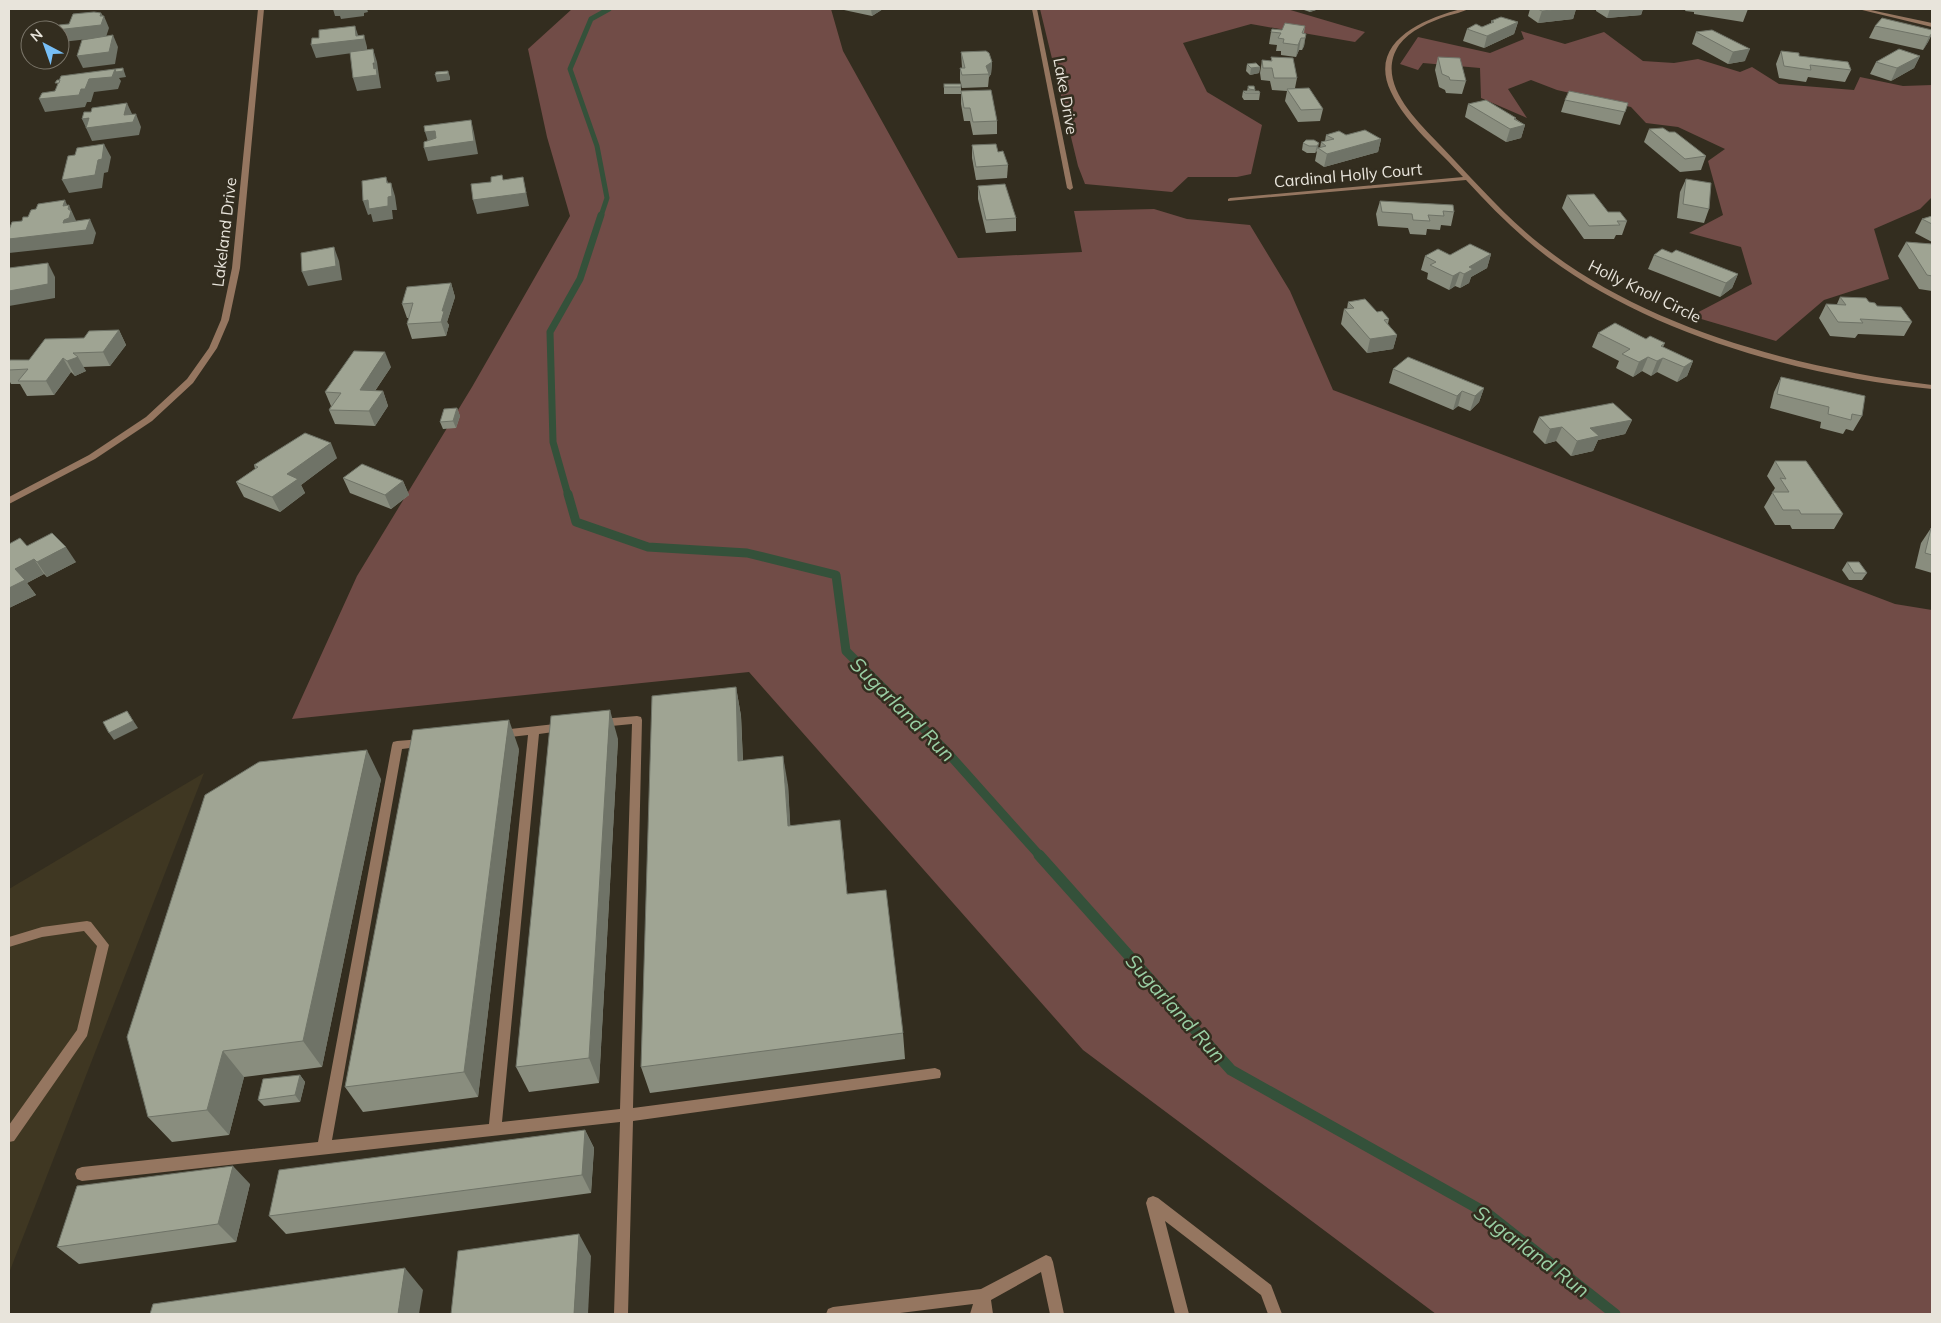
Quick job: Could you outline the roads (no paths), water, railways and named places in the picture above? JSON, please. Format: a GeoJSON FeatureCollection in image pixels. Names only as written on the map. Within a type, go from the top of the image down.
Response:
{"type":"FeatureCollection","features":[{"type":"Feature","properties":{"kind":"street","name":"Lakeland Drive"},"geometry":{"type":"LineString","coordinates":[[9,501],[92,457],[149,419],[190,381],[213,348],[225,320],[236,268],[261,9]]}},
{"type":"Feature","properties":{"kind":"street","name":"Lake Drive"},"geometry":{"type":"LineString","coordinates":[[1034,9],[1070,188]]}},
{"type":"Feature","properties":{"kind":"street","name":"Holly Knoll Circle"},"geometry":{"type":"LineString","coordinates":[[1466,9],[1434,19],[1406,36],[1396,46],[1391,56],[1389,69],[1394,92],[1403,106],[1468,178],[1540,248],[1570,270],[1656,316],[1725,342],[1813,368],[1856,377],[1932,387]]}},
{"type":"Feature","properties":{"kind":"street"},"geometry":{"type":"LineString","coordinates":[[1860,9],[1932,25]]}},
{"type":"Feature","properties":{"kind":"street","name":"Cardinal Holly Court"},"geometry":{"type":"LineString","coordinates":[[1230,200],[1468,178]]}},
{"type":"Feature","properties":{"kind":"street"},"geometry":{"type":"LineString","coordinates":[[485,736],[637,720],[621,1314]]}},
{"type":"Feature","properties":{"kind":"street"},"geometry":{"type":"LineString","coordinates":[[495,1128],[534,730]]}},
{"type":"Feature","properties":{"kind":"street"},"geometry":{"type":"LineString","coordinates":[[324,1146],[397,745],[436,741]]}},
{"type":"Feature","properties":{"kind":"street"},"geometry":{"type":"LineString","coordinates":[[9,942],[42,932],[87,926],[103,944],[83,1032],[9,1136]]}},
{"type":"Feature","properties":{"kind":"street"},"geometry":{"type":"LineString","coordinates":[[82,1174],[324,1146],[626,1115],[936,1074]]}},
{"type":"Feature","properties":{"kind":"street"},"geometry":{"type":"LineString","coordinates":[[1182,1314],[1153,1204],[1266,1290],[1275,1314]]}},
{"type":"Feature","properties":{"kind":"street"},"geometry":{"type":"LineString","coordinates":[[833,1314],[983,1296],[1046,1262],[1057,1314]]}},
{"type":"Feature","properties":{"kind":"street"},"geometry":{"type":"LineString","coordinates":[[977,1314],[983,1296]]}},
{"type":"Feature","properties":{"kind":"street"},"geometry":{"type":"LineString","coordinates":[[983,1296],[986,1314]]}},
{"type":"Feature","properties":{"kind":"waterway","name":"Sugarland Run"},"geometry":{"type":"LineString","coordinates":[[601,216],[607,198],[597,146],[570,69],[591,19],[609,9]]}},
{"type":"Feature","properties":{"kind":"waterway","name":"Sugarland Run"},"geometry":{"type":"LineString","coordinates":[[568,495],[553,442],[550,332],[580,279],[601,215]]}},
{"type":"Feature","properties":{"kind":"waterway","name":"Sugarland Run"},"geometry":{"type":"LineString","coordinates":[[568,494],[576,522],[648,547],[747,553],[836,575],[846,651],[947,752],[1040,856]]}},
{"type":"Feature","properties":{"kind":"waterway","name":"Sugarland Run"},"geometry":{"type":"LineString","coordinates":[[1039,855],[1231,1070],[1488,1214],[1615,1314]]}}]}
